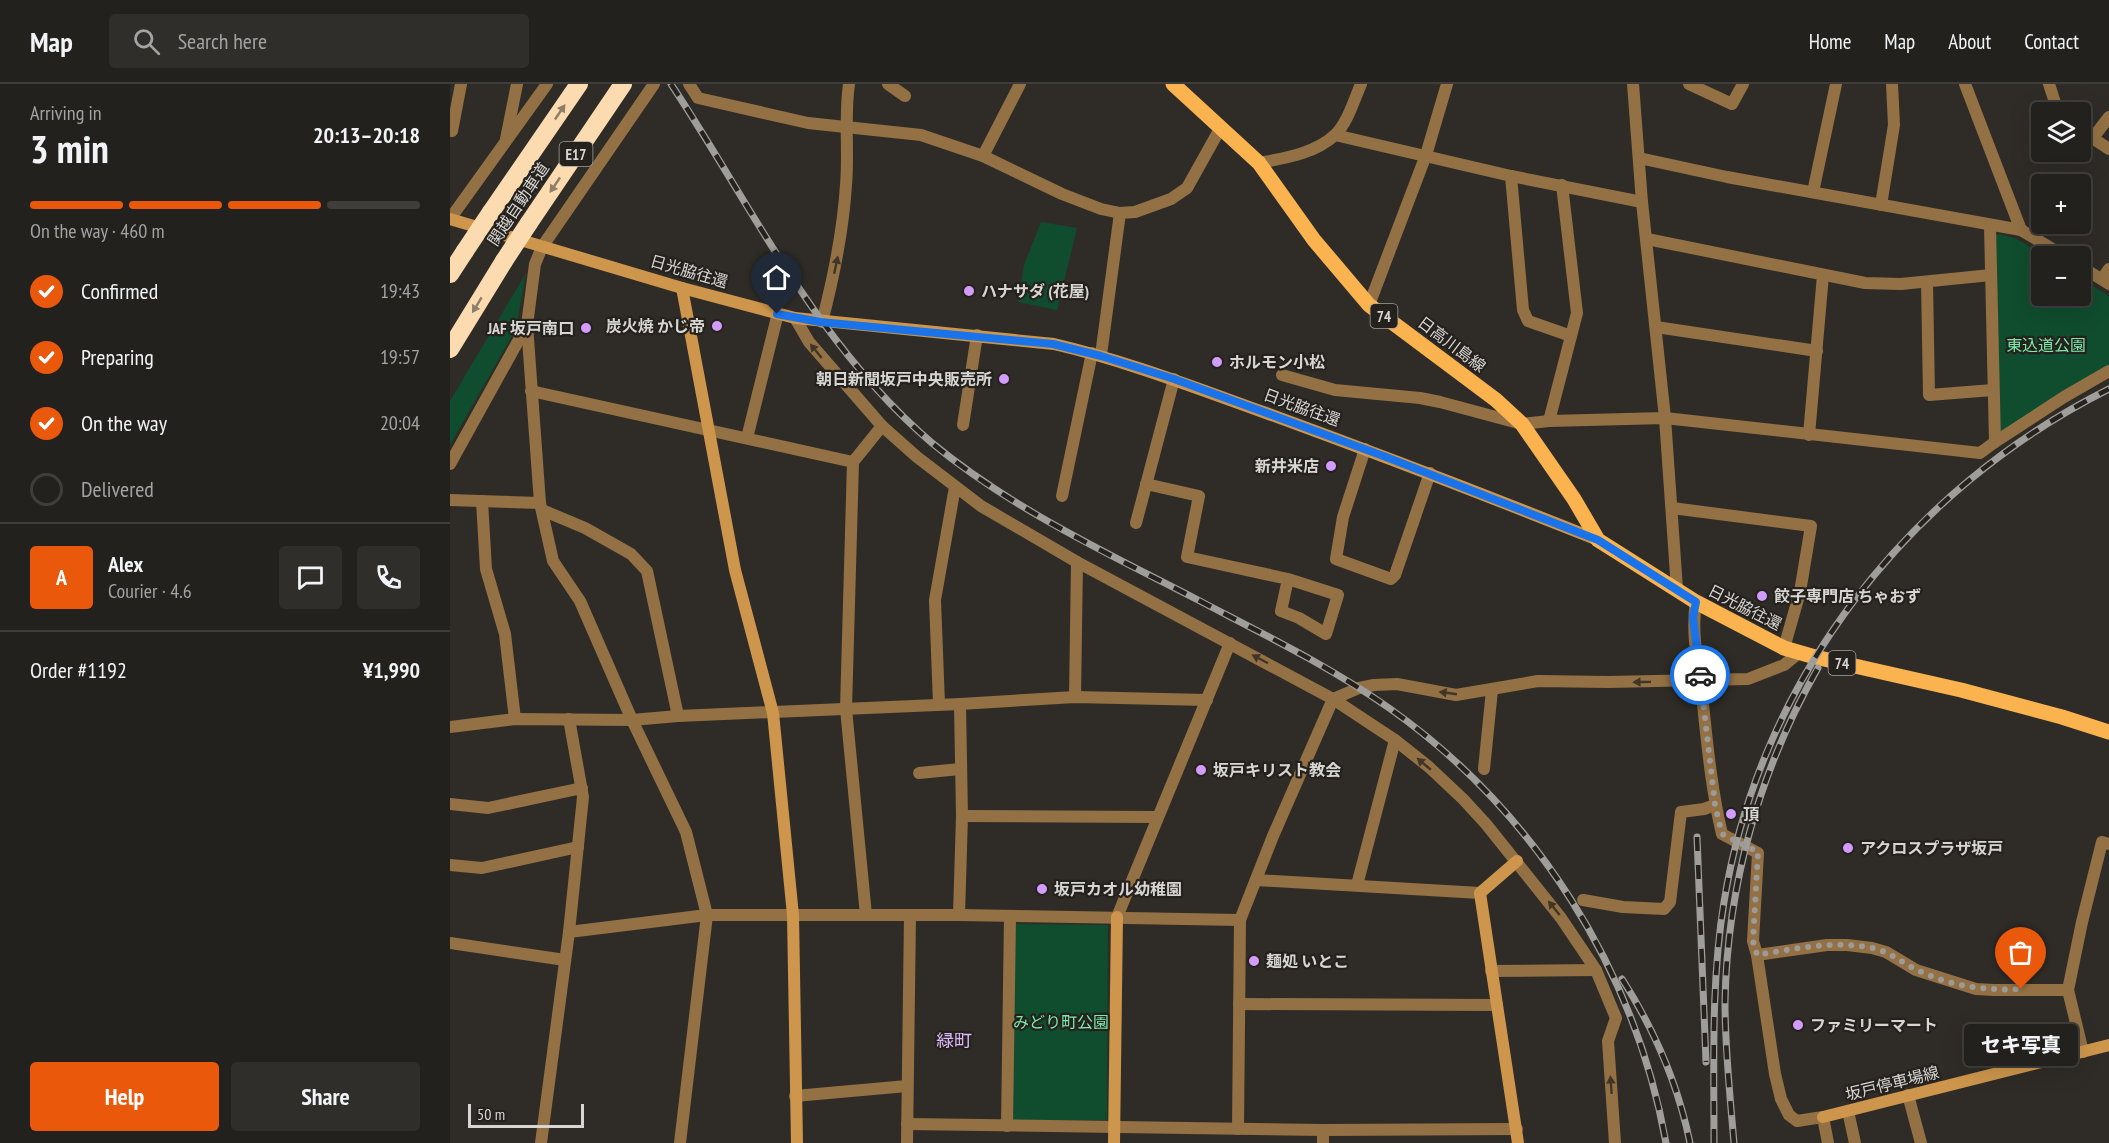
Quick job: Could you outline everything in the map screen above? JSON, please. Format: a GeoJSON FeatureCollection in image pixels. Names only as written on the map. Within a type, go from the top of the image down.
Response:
{"type":"FeatureCollection","features":[{"type":"Feature","properties":{"kind":"highway","name":"関越自動車道"},"geometry":{"type":"LineString","coordinates":[[450,274],[579,84]]}},
{"type":"Feature","properties":{"kind":"highway","name":"関越自動車道"},"geometry":{"type":"LineString","coordinates":[[450,349],[504,261],[623,84]]}},
{"type":"Feature","properties":{"kind":"main road","name":"日高川島線"},"geometry":{"type":"LineString","coordinates":[[1173,84],[1259,163],[1314,240],[1369,305],[1496,400],[1522,424],[1574,500],[1598,540]]}},
{"type":"Feature","properties":{"kind":"main road","name":"日光脇往還"},"geometry":{"type":"LineString","coordinates":[[1598,540],[1696,602],[1784,648],[1962,690],[2109,732]]}},
{"type":"Feature","properties":{"kind":"street"},"geometry":{"type":"LineString","coordinates":[[452,131],[461,84]]}},
{"type":"Feature","properties":{"kind":"street"},"geometry":{"type":"LineString","coordinates":[[506,144],[517,84]]}},
{"type":"Feature","properties":{"kind":"street"},"geometry":{"type":"LineString","coordinates":[[450,219],[547,84]]}},
{"type":"Feature","properties":{"kind":"street"},"geometry":{"type":"LineString","coordinates":[[654,84],[542,247],[535,264],[527,325],[541,506],[553,561],[580,601],[632,720],[686,832],[707,915],[681,1143]]}},
{"type":"Feature","properties":{"kind":"street"},"geometry":{"type":"LineString","coordinates":[[689,84],[698,98],[808,123],[847,129],[921,135],[983,156],[1062,194],[1101,209],[1120,213],[1135,212],[1171,199],[1187,189],[1221,127]]}},
{"type":"Feature","properties":{"kind":"street"},"geometry":{"type":"LineString","coordinates":[[822,322],[844,223],[847,182],[846,102],[849,84]]}},
{"type":"Feature","properties":{"kind":"street"},"geometry":{"type":"LineString","coordinates":[[888,84],[905,96]]}},
{"type":"Feature","properties":{"kind":"street"},"geometry":{"type":"LineString","coordinates":[[983,156],[1020,84]]}},
{"type":"Feature","properties":{"kind":"street"},"geometry":{"type":"LineString","coordinates":[[1259,163],[1297,156],[1335,135],[1352,106],[1361,84]]}},
{"type":"Feature","properties":{"kind":"street"},"geometry":{"type":"LineString","coordinates":[[1369,305],[1426,155],[1447,84]]}},
{"type":"Feature","properties":{"kind":"street"},"geometry":{"type":"LineString","coordinates":[[1633,84],[1642,202],[1665,418],[1677,589]]}},
{"type":"Feature","properties":{"kind":"street"},"geometry":{"type":"LineString","coordinates":[[1689,84],[1732,104],[1743,84]]}},
{"type":"Feature","properties":{"kind":"street"},"geometry":{"type":"LineString","coordinates":[[1813,192],[1836,84]]}},
{"type":"Feature","properties":{"kind":"street"},"geometry":{"type":"LineString","coordinates":[[1881,205],[1894,125],[1892,84]]}},
{"type":"Feature","properties":{"kind":"street"},"geometry":{"type":"LineString","coordinates":[[1965,84],[2021,230]]}},
{"type":"Feature","properties":{"kind":"street"},"geometry":{"type":"LineString","coordinates":[[2049,84],[2055,102]]}},
{"type":"Feature","properties":{"kind":"street"},"geometry":{"type":"LineString","coordinates":[[2109,117],[2092,139],[2109,149]]}},
{"type":"Feature","properties":{"kind":"street"},"geometry":{"type":"LineString","coordinates":[[1335,135],[1511,176],[1642,202]]}},
{"type":"Feature","properties":{"kind":"street"},"geometry":{"type":"LineString","coordinates":[[1639,158],[1726,177],[2021,230],[2047,246]]}},
{"type":"Feature","properties":{"kind":"street"},"geometry":{"type":"LineString","coordinates":[[1511,176],[1523,310],[1528,321],[1571,336]]}},
{"type":"Feature","properties":{"kind":"street"},"geometry":{"type":"LineString","coordinates":[[1549,421],[1577,313],[1562,185]]}},
{"type":"Feature","properties":{"kind":"street"},"geometry":{"type":"LineString","coordinates":[[1062,496],[1096,354],[1120,213]]}},
{"type":"Feature","properties":{"kind":"street","name":"日光脇往還"},"geometry":{"type":"LineString","coordinates":[[450,219],[682,288],[795,318],[1053,344],[1096,354],[1174,379],[1430,473],[1598,540]]}},
{"type":"Feature","properties":{"kind":"street"},"geometry":{"type":"LineString","coordinates":[[1990,226],[1995,442]]}},
{"type":"Feature","properties":{"kind":"street"},"geometry":{"type":"LineString","coordinates":[[1647,238],[1865,283],[1901,284],[1991,275]]}},
{"type":"Feature","properties":{"kind":"street"},"geometry":{"type":"LineString","coordinates":[[2091,271],[2107,278]]}},
{"type":"Feature","properties":{"kind":"street"},"geometry":{"type":"LineString","coordinates":[[1809,435],[1823,275]]}},
{"type":"Feature","properties":{"kind":"street"},"geometry":{"type":"LineString","coordinates":[[1927,282],[1929,395],[1993,390]]}},
{"type":"Feature","properties":{"kind":"street"},"geometry":{"type":"LineString","coordinates":[[682,288],[735,570],[773,713],[793,915],[797,1143]]}},
{"type":"Feature","properties":{"kind":"street"},"geometry":{"type":"LineString","coordinates":[[747,438],[777,314]]}},
{"type":"Feature","properties":{"kind":"street"},"geometry":{"type":"LineString","coordinates":[[795,318],[809,342],[882,426],[955,488],[1014,526],[1077,562],[1333,699],[1395,740],[1463,799],[1517,861],[1562,918],[1596,970],[1617,1018],[1608,1041],[1615,1143]]}},
{"type":"Feature","properties":{"kind":"street"},"geometry":{"type":"LineString","coordinates":[[450,464],[527,325]]}},
{"type":"Feature","properties":{"kind":"street"},"geometry":{"type":"LineString","coordinates":[[1656,327],[1816,351]]}},
{"type":"Feature","properties":{"kind":"street"},"geometry":{"type":"LineString","coordinates":[[963,425],[977,335]]}},
{"type":"Feature","properties":{"kind":"street"},"geometry":{"type":"LineString","coordinates":[[1282,375],[1335,390],[1440,402],[1522,424],[1549,421],[1665,418],[1980,453],[2064,397],[2109,371]]}},
{"type":"Feature","properties":{"kind":"street"},"geometry":{"type":"LineString","coordinates":[[1136,523],[1174,379]]}},
{"type":"Feature","properties":{"kind":"street"},"geometry":{"type":"LineString","coordinates":[[531,391],[853,462]]}},
{"type":"Feature","properties":{"kind":"street"},"geometry":{"type":"LineString","coordinates":[[866,915],[846,709],[853,462],[882,426]]}},
{"type":"Feature","properties":{"kind":"street"},"geometry":{"type":"LineString","coordinates":[[1365,449],[1343,517],[1336,559],[1391,579],[1395,575],[1430,473]]}},
{"type":"Feature","properties":{"kind":"street"},"geometry":{"type":"LineString","coordinates":[[1146,484],[1199,496],[1187,557],[1288,579],[1338,595],[1326,634],[1281,610],[1288,579]]}},
{"type":"Feature","properties":{"kind":"street"},"geometry":{"type":"LineString","coordinates":[[939,704],[935,600],[955,488]]}},
{"type":"Feature","properties":{"kind":"street"},"geometry":{"type":"LineString","coordinates":[[450,500],[541,506],[631,554],[647,571],[678,716]]}},
{"type":"Feature","properties":{"kind":"street"},"geometry":{"type":"LineString","coordinates":[[482,501],[486,569],[505,634],[516,719]]}},
{"type":"Feature","properties":{"kind":"street"},"geometry":{"type":"LineString","coordinates":[[1672,508],[1811,526],[1800,592],[1784,648]]}},
{"type":"Feature","properties":{"kind":"street"},"geometry":{"type":"LineString","coordinates":[[1075,697],[1077,562]]}},
{"type":"Feature","properties":{"kind":"street"},"geometry":{"type":"LineString","coordinates":[[1696,602],[1693,617],[1700,681],[1715,805],[1722,834],[1758,852],[1753,941],[1781,1099],[1789,1115],[1797,1121],[1823,1117],[1828,1143]]}},
{"type":"Feature","properties":{"kind":"street"},"geometry":{"type":"LineString","coordinates":[[1114,1143],[1117,917],[1230,643]]}},
{"type":"Feature","properties":{"kind":"street"},"geometry":{"type":"LineString","coordinates":[[1238,1128],[1240,920],[1333,699],[1359,688],[1374,685],[1397,684],[1455,695],[1538,681],[1748,679],[1784,665],[1800,652]]}},
{"type":"Feature","properties":{"kind":"street"},"geometry":{"type":"LineString","coordinates":[[1484,769],[1492,690]]}},
{"type":"Feature","properties":{"kind":"street"},"geometry":{"type":"LineString","coordinates":[[450,727],[516,719],[632,720],[1075,697],[1207,700]]}},
{"type":"Feature","properties":{"kind":"street"},"geometry":{"type":"LineString","coordinates":[[959,915],[962,816],[960,704]]}},
{"type":"Feature","properties":{"kind":"street"},"geometry":{"type":"LineString","coordinates":[[541,1143],[569,932],[583,797],[569,719]]}},
{"type":"Feature","properties":{"kind":"street"},"geometry":{"type":"LineString","coordinates":[[1357,885],[1395,740]]}},
{"type":"Feature","properties":{"kind":"street"},"geometry":{"type":"LineString","coordinates":[[919,773],[960,769]]}},
{"type":"Feature","properties":{"kind":"street"},"geometry":{"type":"LineString","coordinates":[[450,804],[488,808],[582,788]]}},
{"type":"Feature","properties":{"kind":"street"},"geometry":{"type":"LineString","coordinates":[[1583,900],[1623,907],[1664,909],[1670,902],[1681,812],[1715,805]]}},
{"type":"Feature","properties":{"kind":"street"},"geometry":{"type":"LineString","coordinates":[[962,816],[1157,817]]}},
{"type":"Feature","properties":{"kind":"street"},"geometry":{"type":"LineString","coordinates":[[2083,1052],[2068,990],[2102,842],[2109,844]]}},
{"type":"Feature","properties":{"kind":"street"},"geometry":{"type":"LineString","coordinates":[[450,865],[482,868],[578,847]]}},
{"type":"Feature","properties":{"kind":"street"},"geometry":{"type":"LineString","coordinates":[[1256,880],[1480,893],[1517,861]]}},
{"type":"Feature","properties":{"kind":"street"},"geometry":{"type":"LineString","coordinates":[[1480,893],[1518,1143]]}},
{"type":"Feature","properties":{"kind":"street"},"geometry":{"type":"LineString","coordinates":[[569,932],[707,915],[959,915],[1240,920]]}},
{"type":"Feature","properties":{"kind":"street"},"geometry":{"type":"LineString","coordinates":[[907,1143],[910,915]]}},
{"type":"Feature","properties":{"kind":"street"},"geometry":{"type":"LineString","coordinates":[[1008,1126],[1010,916]]}},
{"type":"Feature","properties":{"kind":"street"},"geometry":{"type":"LineString","coordinates":[[450,943],[565,960]]}},
{"type":"Feature","properties":{"kind":"street"},"geometry":{"type":"LineString","coordinates":[[1757,955],[1827,945],[1846,945],[1886,952],[1916,970],[1976,989],[2068,990]]}},
{"type":"Feature","properties":{"kind":"street"},"geometry":{"type":"LineString","coordinates":[[1491,971],[1596,970]]}},
{"type":"Feature","properties":{"kind":"street"},"geometry":{"type":"LineString","coordinates":[[1239,1004],[1497,1005]]}},
{"type":"Feature","properties":{"kind":"street","name":"坂戸停車場線"},"geometry":{"type":"LineString","coordinates":[[1823,1117],[2109,1045]]}},
{"type":"Feature","properties":{"kind":"street"},"geometry":{"type":"LineString","coordinates":[[795,1096],[907,1086]]}},
{"type":"Feature","properties":{"kind":"street"},"geometry":{"type":"LineString","coordinates":[[1908,1095],[1921,1143]]}},
{"type":"Feature","properties":{"kind":"street"},"geometry":{"type":"LineString","coordinates":[[1848,1111],[1855,1143]]}},
{"type":"Feature","properties":{"kind":"street"},"geometry":{"type":"LineString","coordinates":[[907,1124],[1238,1128],[1323,1137],[1517,1130]]}},
{"type":"Feature","properties":{"kind":"green space"},"geometry":{"type":"Polygon","coordinates":[[[1041,222],[1077,228],[1057,310],[1018,302],[1024,265],[1041,222]]]}},
{"type":"Feature","properties":{"kind":"green space","name":"東込道公園"},"geometry":{"type":"Polygon","coordinates":[[[1998,234],[2015,238],[2031,247],[2031,306],[2091,306],[2091,284],[2109,296],[2109,366],[2002,432],[1998,430],[1993,238],[1998,234]]]}},
{"type":"Feature","properties":{"kind":"green space"},"geometry":{"type":"Polygon","coordinates":[[[526,273],[516,329],[450,445],[450,401],[526,273]]]}},
{"type":"Feature","properties":{"kind":"green space","name":"みどり町公園"},"geometry":{"type":"Polygon","coordinates":[[[1014,924],[1108,925],[1107,1120],[1013,1120],[1014,924]]]}},
{"type":"Feature","properties":{"kind":"railway"},"geometry":{"type":"LineString","coordinates":[[671,84],[759,226],[821,319],[854,363],[891,405],[932,443],[995,489],[1061,529],[1247,625],[1343,678],[1389,708],[1441,749],[1489,795],[1532,845],[1570,898],[1603,956],[1630,1016],[1651,1079],[1666,1143]]}},
{"type":"Feature","properties":{"kind":"railway"},"geometry":{"type":"LineString","coordinates":[[1714,1143],[1715,992],[1724,902],[1743,820],[1771,742],[1809,668],[1855,599],[1909,536],[1970,480],[2037,431],[2109,389]]}},
{"type":"Feature","properties":{"kind":"railway"},"geometry":{"type":"LineString","coordinates":[[1734,1143],[1725,1002],[1732,915],[1750,829],[1764,787],[1779,746],[1818,668]]}},
{"type":"Feature","properties":{"kind":"railway"},"geometry":{"type":"LineString","coordinates":[[1697,837],[1706,1062]]}},
{"type":"Feature","properties":{"kind":"railway"},"geometry":{"type":"LineString","coordinates":[[1622,979],[1664,1058],[1679,1100],[1690,1143]]}},
{"type":"Feature","properties":{"kind":"way so far"},"geometry":{"type":"LineString","coordinates":[[1700,675],[1715,805],[1722,834],[1758,852],[1753,941],[1757,955],[1827,945],[1872,948],[1886,952],[1916,970],[1976,989],[2021,989]]}},
{"type":"Feature","properties":{"kind":"place","name":"ハナサダ (花屋)"},"geometry":{"type":"Point","coordinates":[969,291]}},
{"type":"Feature","properties":{"kind":"place","name":"炭火焼 かじ帝"},"geometry":{"type":"Point","coordinates":[717,326]}},
{"type":"Feature","properties":{"kind":"place","name":"JAF 坂戸南口"},"geometry":{"type":"Point","coordinates":[586,328]}},
{"type":"Feature","properties":{"kind":"place","name":"ホルモン小松"},"geometry":{"type":"Point","coordinates":[1217,362]}},
{"type":"Feature","properties":{"kind":"place","name":"朝日新聞坂戸中央販売所"},"geometry":{"type":"Point","coordinates":[1004,379]}},
{"type":"Feature","properties":{"kind":"place","name":"新井米店"},"geometry":{"type":"Point","coordinates":[1331,466]}},
{"type":"Feature","properties":{"kind":"place","name":"餃子専門店 ちゃおず"},"geometry":{"type":"Point","coordinates":[1762,596]}},
{"type":"Feature","properties":{"kind":"place","name":"坂戸キリスト教会"},"geometry":{"type":"Point","coordinates":[1201,770]}},
{"type":"Feature","properties":{"kind":"place","name":"頂"},"geometry":{"type":"Point","coordinates":[1731,814]}},
{"type":"Feature","properties":{"kind":"place","name":"アクロスプラザ坂戸"},"geometry":{"type":"Point","coordinates":[1848,848]}},
{"type":"Feature","properties":{"kind":"place","name":"坂戸カオル幼稚園"},"geometry":{"type":"Point","coordinates":[1042,889]}},
{"type":"Feature","properties":{"kind":"place","name":"麺処 いとこ"},"geometry":{"type":"Point","coordinates":[1254,961]}},
{"type":"Feature","properties":{"kind":"place","name":"セキ写真"},"geometry":{"type":"Point","coordinates":[2021,989]}},
{"type":"Feature","properties":{"kind":"place","name":"ファミリーマート"},"geometry":{"type":"Point","coordinates":[1798,1025]}},
{"type":"Feature","properties":{"kind":"district","name":"緑町"},"geometry":{"type":"Point","coordinates":[954,1040]}},
{"type":"Feature","properties":{"kind":"route"},"geometry":{"type":"LineString","coordinates":[[777,314],[820,322],[977,335],[1053,344],[1092,353],[1174,379],[1430,473],[1598,540],[1696,602],[1693,617],[1700,675]]}}]}
